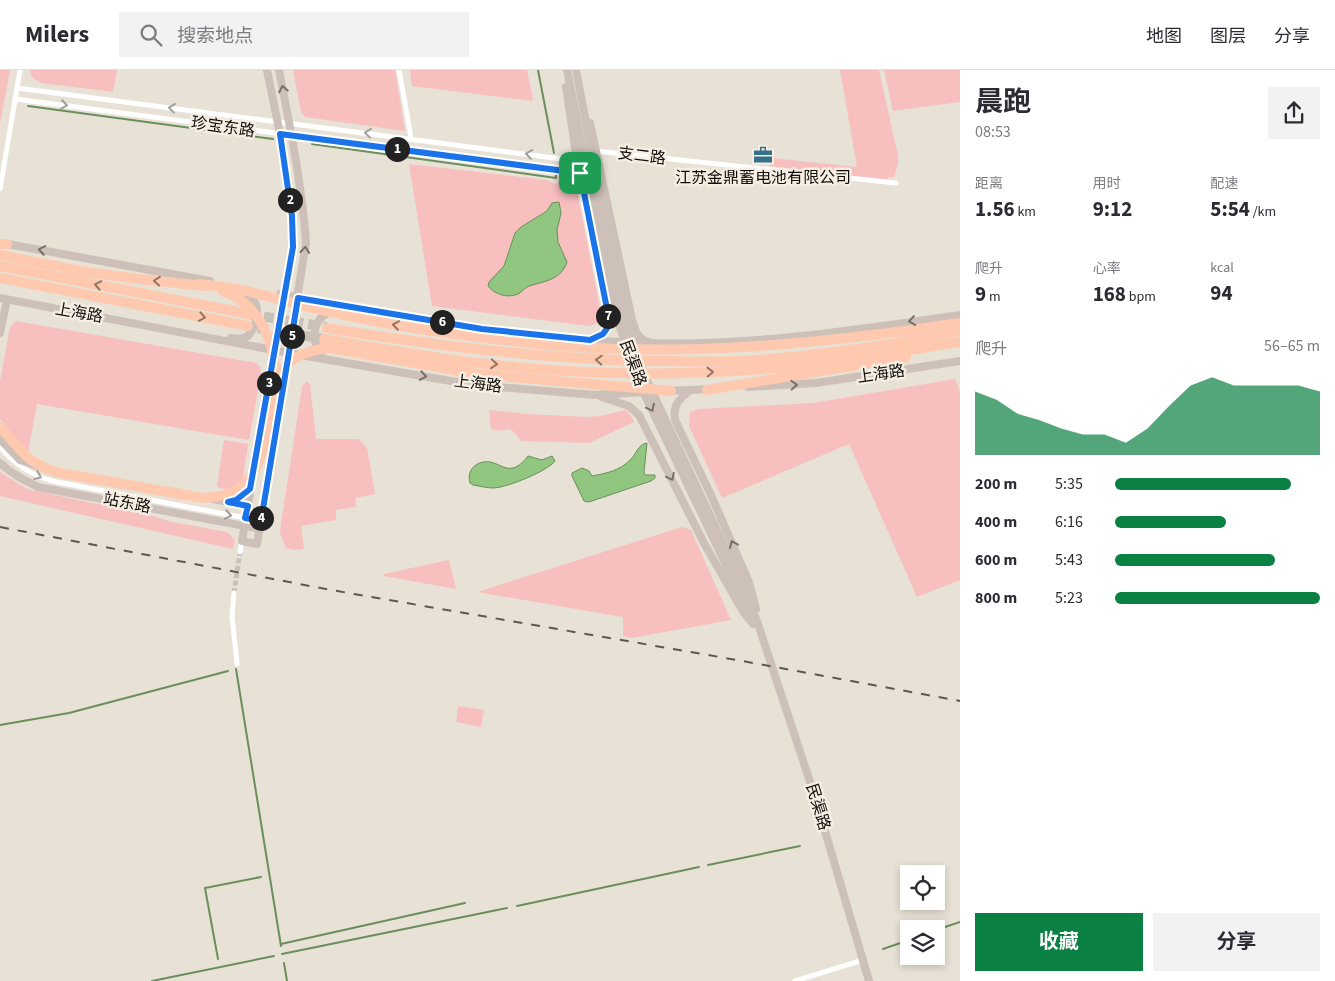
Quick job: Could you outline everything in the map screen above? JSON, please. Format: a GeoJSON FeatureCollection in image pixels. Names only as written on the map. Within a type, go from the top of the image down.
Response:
{"type":"FeatureCollection","features":[{"type":"Feature","properties":{"kind":"highway"},"geometry":{"type":"LineString","coordinates":[[0,255],[86,272],[240,290],[335,314],[384,323],[462,335],[561,346],[668,350],[770,346],[960,323]]}},
{"type":"Feature","properties":{"kind":"highway","name":"上海路"},"geometry":{"type":"LineString","coordinates":[[0,266],[249,314]]}},
{"type":"Feature","properties":{"kind":"highway","name":"上海路"},"geometry":{"type":"LineString","coordinates":[[0,278],[248,326]]}},
{"type":"Feature","properties":{"kind":"highway"},"geometry":{"type":"LineString","coordinates":[[0,427],[30,460],[60,473],[203,498],[220,497],[234,492],[250,479],[257,468],[264,450],[275,371],[272,347],[266,330],[254,312],[236,298],[221,290],[199,284]]}},
{"type":"Feature","properties":{"kind":"highway","name":"上海路"},"geometry":{"type":"LineString","coordinates":[[327,328],[501,353],[584,359],[674,362],[768,359],[867,348],[960,331]]}},
{"type":"Feature","properties":{"kind":"highway","name":"上海路"},"geometry":{"type":"LineString","coordinates":[[324,339],[472,362],[574,372],[630,373],[760,370],[960,344]]}},
{"type":"Feature","properties":{"kind":"highway"},"geometry":{"type":"LineString","coordinates":[[707,390],[941,351],[960,344]]}},
{"type":"Feature","properties":{"kind":"highway"},"geometry":{"type":"LineString","coordinates":[[267,429],[281,371],[293,360],[307,352],[324,349],[340,350],[477,374],[671,391]]}},
{"type":"Feature","properties":{"kind":"main road"},"geometry":{"type":"LineString","coordinates":[[267,70],[280,134],[292,216],[293,247],[242,541],[257,544],[306,243],[304,216],[290,124],[279,70]]}},
{"type":"Feature","properties":{"kind":"main road"},"geometry":{"type":"LineString","coordinates":[[563,70],[580,173],[610,324],[603,334],[590,340]]}},
{"type":"Feature","properties":{"kind":"main road","name":"民渠路"},"geometry":{"type":"LineString","coordinates":[[567,70],[631,339],[649,385],[761,634],[815,797],[869,981]]}},
{"type":"Feature","properties":{"kind":"main road","name":"民渠路"},"geometry":{"type":"LineString","coordinates":[[578,70],[585,141]]}},
{"type":"Feature","properties":{"kind":"main road","name":"民渠路"},"geometry":{"type":"LineString","coordinates":[[578,70],[634,327],[642,340],[662,344]]}},
{"type":"Feature","properties":{"kind":"main road"},"geometry":{"type":"LineString","coordinates":[[2,244],[176,274],[298,298],[482,329],[590,340],[662,344],[790,338],[960,314]]}},
{"type":"Feature","properties":{"kind":"main road"},"geometry":{"type":"LineString","coordinates":[[165,329],[240,339],[248,336],[256,322],[258,313],[251,297],[246,294],[176,274]]}},
{"type":"Feature","properties":{"kind":"main road"},"geometry":{"type":"LineString","coordinates":[[0,333],[3,299]]}},
{"type":"Feature","properties":{"kind":"main road","name":"上海路"},"geometry":{"type":"LineString","coordinates":[[3,299],[375,368],[474,384],[595,395],[816,383],[960,361]]}},
{"type":"Feature","properties":{"kind":"main road"},"geometry":{"type":"LineString","coordinates":[[375,368],[323,355],[317,348],[314,336],[320,318],[333,311],[381,312]]}},
{"type":"Feature","properties":{"kind":"main road"},"geometry":{"type":"LineString","coordinates":[[688,391],[678,401],[674,410],[675,420],[710,493],[749,582],[754,599],[756,624]]}},
{"type":"Feature","properties":{"kind":"main road"},"geometry":{"type":"LineString","coordinates":[[595,395],[629,406],[639,415],[705,545],[744,613],[756,624]]}},
{"type":"Feature","properties":{"kind":"main road","name":"站东路"},"geometry":{"type":"LineString","coordinates":[[0,439],[20,460],[31,465],[248,506]]}},
{"type":"Feature","properties":{"kind":"main road","name":"站东路"},"geometry":{"type":"LineString","coordinates":[[0,463],[23,480],[38,486],[260,525]]}},
{"type":"Feature","properties":{"kind":"main road"},"geometry":{"type":"LineString","coordinates":[[228,502],[236,500],[250,489]]}},
{"type":"Feature","properties":{"kind":"street"},"geometry":{"type":"LineString","coordinates":[[0,189],[20,70]]}},
{"type":"Feature","properties":{"kind":"street"},"geometry":{"type":"LineString","coordinates":[[399,70],[411,137]]}},
{"type":"Feature","properties":{"kind":"street","name":"珍宝东路"},"geometry":{"type":"LineString","coordinates":[[17,88],[290,124],[411,137],[578,161]]}},
{"type":"Feature","properties":{"kind":"street","name":"珍宝东路"},"geometry":{"type":"LineString","coordinates":[[16,98],[580,173]]}},
{"type":"Feature","properties":{"kind":"street","name":"支二路"},"geometry":{"type":"LineString","coordinates":[[596,151],[896,184]]}},
{"type":"Feature","properties":{"kind":"street"},"geometry":{"type":"LineString","coordinates":[[0,447],[16,464],[40,478],[245,522]]}},
{"type":"Feature","properties":{"kind":"street"},"geometry":{"type":"LineString","coordinates":[[240,552],[242,541]]}},
{"type":"Feature","properties":{"kind":"street"},"geometry":{"type":"LineString","coordinates":[[234,593],[232,616],[237,664]]}},
{"type":"Feature","properties":{"kind":"street"},"geometry":{"type":"LineString","coordinates":[[795,981],[863,960]]}},
{"type":"Feature","properties":{"kind":"shaded area"},"geometry":{"type":"Polygon","coordinates":[[[0,70],[10,70],[0,124],[0,70]]]}},
{"type":"Feature","properties":{"kind":"shaded area"},"geometry":{"type":"Polygon","coordinates":[[[30,70],[117,70],[113,92],[42,83],[32,77],[30,70]]]}},
{"type":"Feature","properties":{"kind":"shaded area"},"geometry":{"type":"Polygon","coordinates":[[[293,70],[395,70],[405,131],[305,117],[301,112],[293,70]]]}},
{"type":"Feature","properties":{"kind":"shaded area"},"geometry":{"type":"Polygon","coordinates":[[[410,70],[527,70],[533,101],[412,86],[410,70]]]}},
{"type":"Feature","properties":{"kind":"shaded area"},"geometry":{"type":"Polygon","coordinates":[[[840,70],[879,70],[898,156],[894,177],[888,177],[887,180],[770,166],[768,162],[763,161],[762,157],[857,167],[840,70]]]}},
{"type":"Feature","properties":{"kind":"shaded area"},"geometry":{"type":"Polygon","coordinates":[[[884,70],[960,70],[960,102],[893,111],[884,70]]]}},
{"type":"Feature","properties":{"kind":"shaded area"},"geometry":{"type":"Polygon","coordinates":[[[409,164],[547,180],[555,184],[563,180],[562,174],[574,175],[602,319],[600,322],[589,326],[432,306],[409,164]]]}},
{"type":"Feature","properties":{"kind":"shaded area"},"geometry":{"type":"Polygon","coordinates":[[[559,202],[561,213],[557,230],[558,242],[567,262],[561,273],[552,279],[529,286],[516,295],[507,296],[494,292],[488,286],[489,282],[504,266],[515,233],[521,227],[547,211],[552,203],[559,202]]]}},
{"type":"Feature","properties":{"kind":"shaded area"},"geometry":{"type":"Polygon","coordinates":[[[16,321],[256,363],[260,367],[261,373],[249,440],[37,404],[28,453],[0,419],[0,381],[10,327],[16,321]]]}},
{"type":"Feature","properties":{"kind":"shaded area"},"geometry":{"type":"Polygon","coordinates":[[[955,379],[960,392],[960,580],[917,597],[849,444],[722,498],[689,426],[690,412],[699,409],[813,403],[955,379]]]}},
{"type":"Feature","properties":{"kind":"shaded area"},"geometry":{"type":"Polygon","coordinates":[[[307,381],[310,384],[316,439],[359,439],[367,448],[375,494],[355,498],[356,507],[336,510],[336,520],[301,526],[304,549],[294,550],[286,548],[280,534],[302,387],[307,381]]]}},
{"type":"Feature","properties":{"kind":"shaded area"},"geometry":{"type":"Polygon","coordinates":[[[489,410],[587,417],[626,410],[634,422],[589,443],[521,441],[513,431],[491,429],[489,410]]]}},
{"type":"Feature","properties":{"kind":"shaded area"},"geometry":{"type":"Polygon","coordinates":[[[224,440],[248,444],[241,491],[219,488],[217,485],[224,440]]]}},
{"type":"Feature","properties":{"kind":"shaded area"},"geometry":{"type":"Polygon","coordinates":[[[647,443],[644,472],[645,475],[655,475],[655,478],[589,502],[584,501],[572,473],[582,468],[589,471],[592,476],[622,467],[641,446],[647,443]]]}},
{"type":"Feature","properties":{"kind":"shaded area"},"geometry":{"type":"Polygon","coordinates":[[[528,456],[542,460],[552,456],[555,461],[536,474],[507,485],[491,488],[470,483],[471,470],[477,464],[490,462],[507,468],[513,468],[520,465],[528,456]]]}},
{"type":"Feature","properties":{"kind":"shaded area"},"geometry":{"type":"Polygon","coordinates":[[[0,472],[27,489],[149,515],[172,522],[227,532],[235,540],[233,549],[0,496],[0,472]]]}},
{"type":"Feature","properties":{"kind":"shaded area"},"geometry":{"type":"Polygon","coordinates":[[[682,527],[691,530],[731,620],[632,638],[623,636],[623,617],[477,592],[682,527]]]}},
{"type":"Feature","properties":{"kind":"shaded area"},"geometry":{"type":"Polygon","coordinates":[[[449,560],[456,589],[384,576],[384,574],[449,560]]]}},
{"type":"Feature","properties":{"kind":"shaded area"},"geometry":{"type":"Polygon","coordinates":[[[458,706],[484,710],[481,727],[456,722],[458,706]]]}},
{"type":"Feature","properties":{"kind":"waterway"},"geometry":{"type":"LineString","coordinates":[[538,70],[554,153]]}},
{"type":"Feature","properties":{"kind":"waterway"},"geometry":{"type":"LineString","coordinates":[[28,106],[273,139]]}},
{"type":"Feature","properties":{"kind":"waterway"},"geometry":{"type":"LineString","coordinates":[[312,144],[556,178],[556,172]]}},
{"type":"Feature","properties":{"kind":"waterway"},"geometry":{"type":"LineString","coordinates":[[236,669],[281,946]]}},
{"type":"Feature","properties":{"kind":"waterway"},"geometry":{"type":"LineString","coordinates":[[0,725],[69,713],[228,671]]}},
{"type":"Feature","properties":{"kind":"waterway"},"geometry":{"type":"LineString","coordinates":[[708,865],[800,846]]}},
{"type":"Feature","properties":{"kind":"waterway"},"geometry":{"type":"LineString","coordinates":[[517,906],[699,867]]}},
{"type":"Feature","properties":{"kind":"waterway"},"geometry":{"type":"LineString","coordinates":[[218,959],[205,888],[261,877]]}},
{"type":"Feature","properties":{"kind":"waterway"},"geometry":{"type":"LineString","coordinates":[[281,944],[465,903]]}},
{"type":"Feature","properties":{"kind":"waterway"},"geometry":{"type":"LineString","coordinates":[[282,954],[507,908]]}},
{"type":"Feature","properties":{"kind":"waterway"},"geometry":{"type":"LineString","coordinates":[[945,927],[960,922]]}},
{"type":"Feature","properties":{"kind":"waterway"},"geometry":{"type":"LineString","coordinates":[[883,949],[900,943]]}},
{"type":"Feature","properties":{"kind":"waterway"},"geometry":{"type":"LineString","coordinates":[[152,981],[274,956]]}},
{"type":"Feature","properties":{"kind":"waterway"},"geometry":{"type":"LineString","coordinates":[[284,963],[287,981]]}},
{"type":"Feature","properties":{"kind":"tunnel"},"geometry":{"type":"LineString","coordinates":[[249,314],[326,327]]}},
{"type":"Feature","properties":{"kind":"tunnel"},"geometry":{"type":"LineString","coordinates":[[258,328],[324,339]]}},
{"type":"Feature","properties":{"kind":"tunnel"},"geometry":{"type":"LineString","coordinates":[[234,593],[240,552]]}},
{"type":"Feature","properties":{"kind":"railway"},"geometry":{"type":"LineString","coordinates":[[0,527],[331,590],[737,660],[960,701]]}},
{"type":"Feature","properties":{"kind":"place","name":"江苏金鼎蓄电池有限公司"},"geometry":{"type":"Point","coordinates":[763,155]}},
{"type":"Feature","properties":{"kind":"route"},"geometry":{"type":"LineString","coordinates":[[280,134],[580,173],[610,324],[603,334],[590,340],[482,329],[298,298],[261,521],[245,518],[248,506],[228,502],[236,500],[250,489],[293,247],[292,216],[280,134]]}}]}
